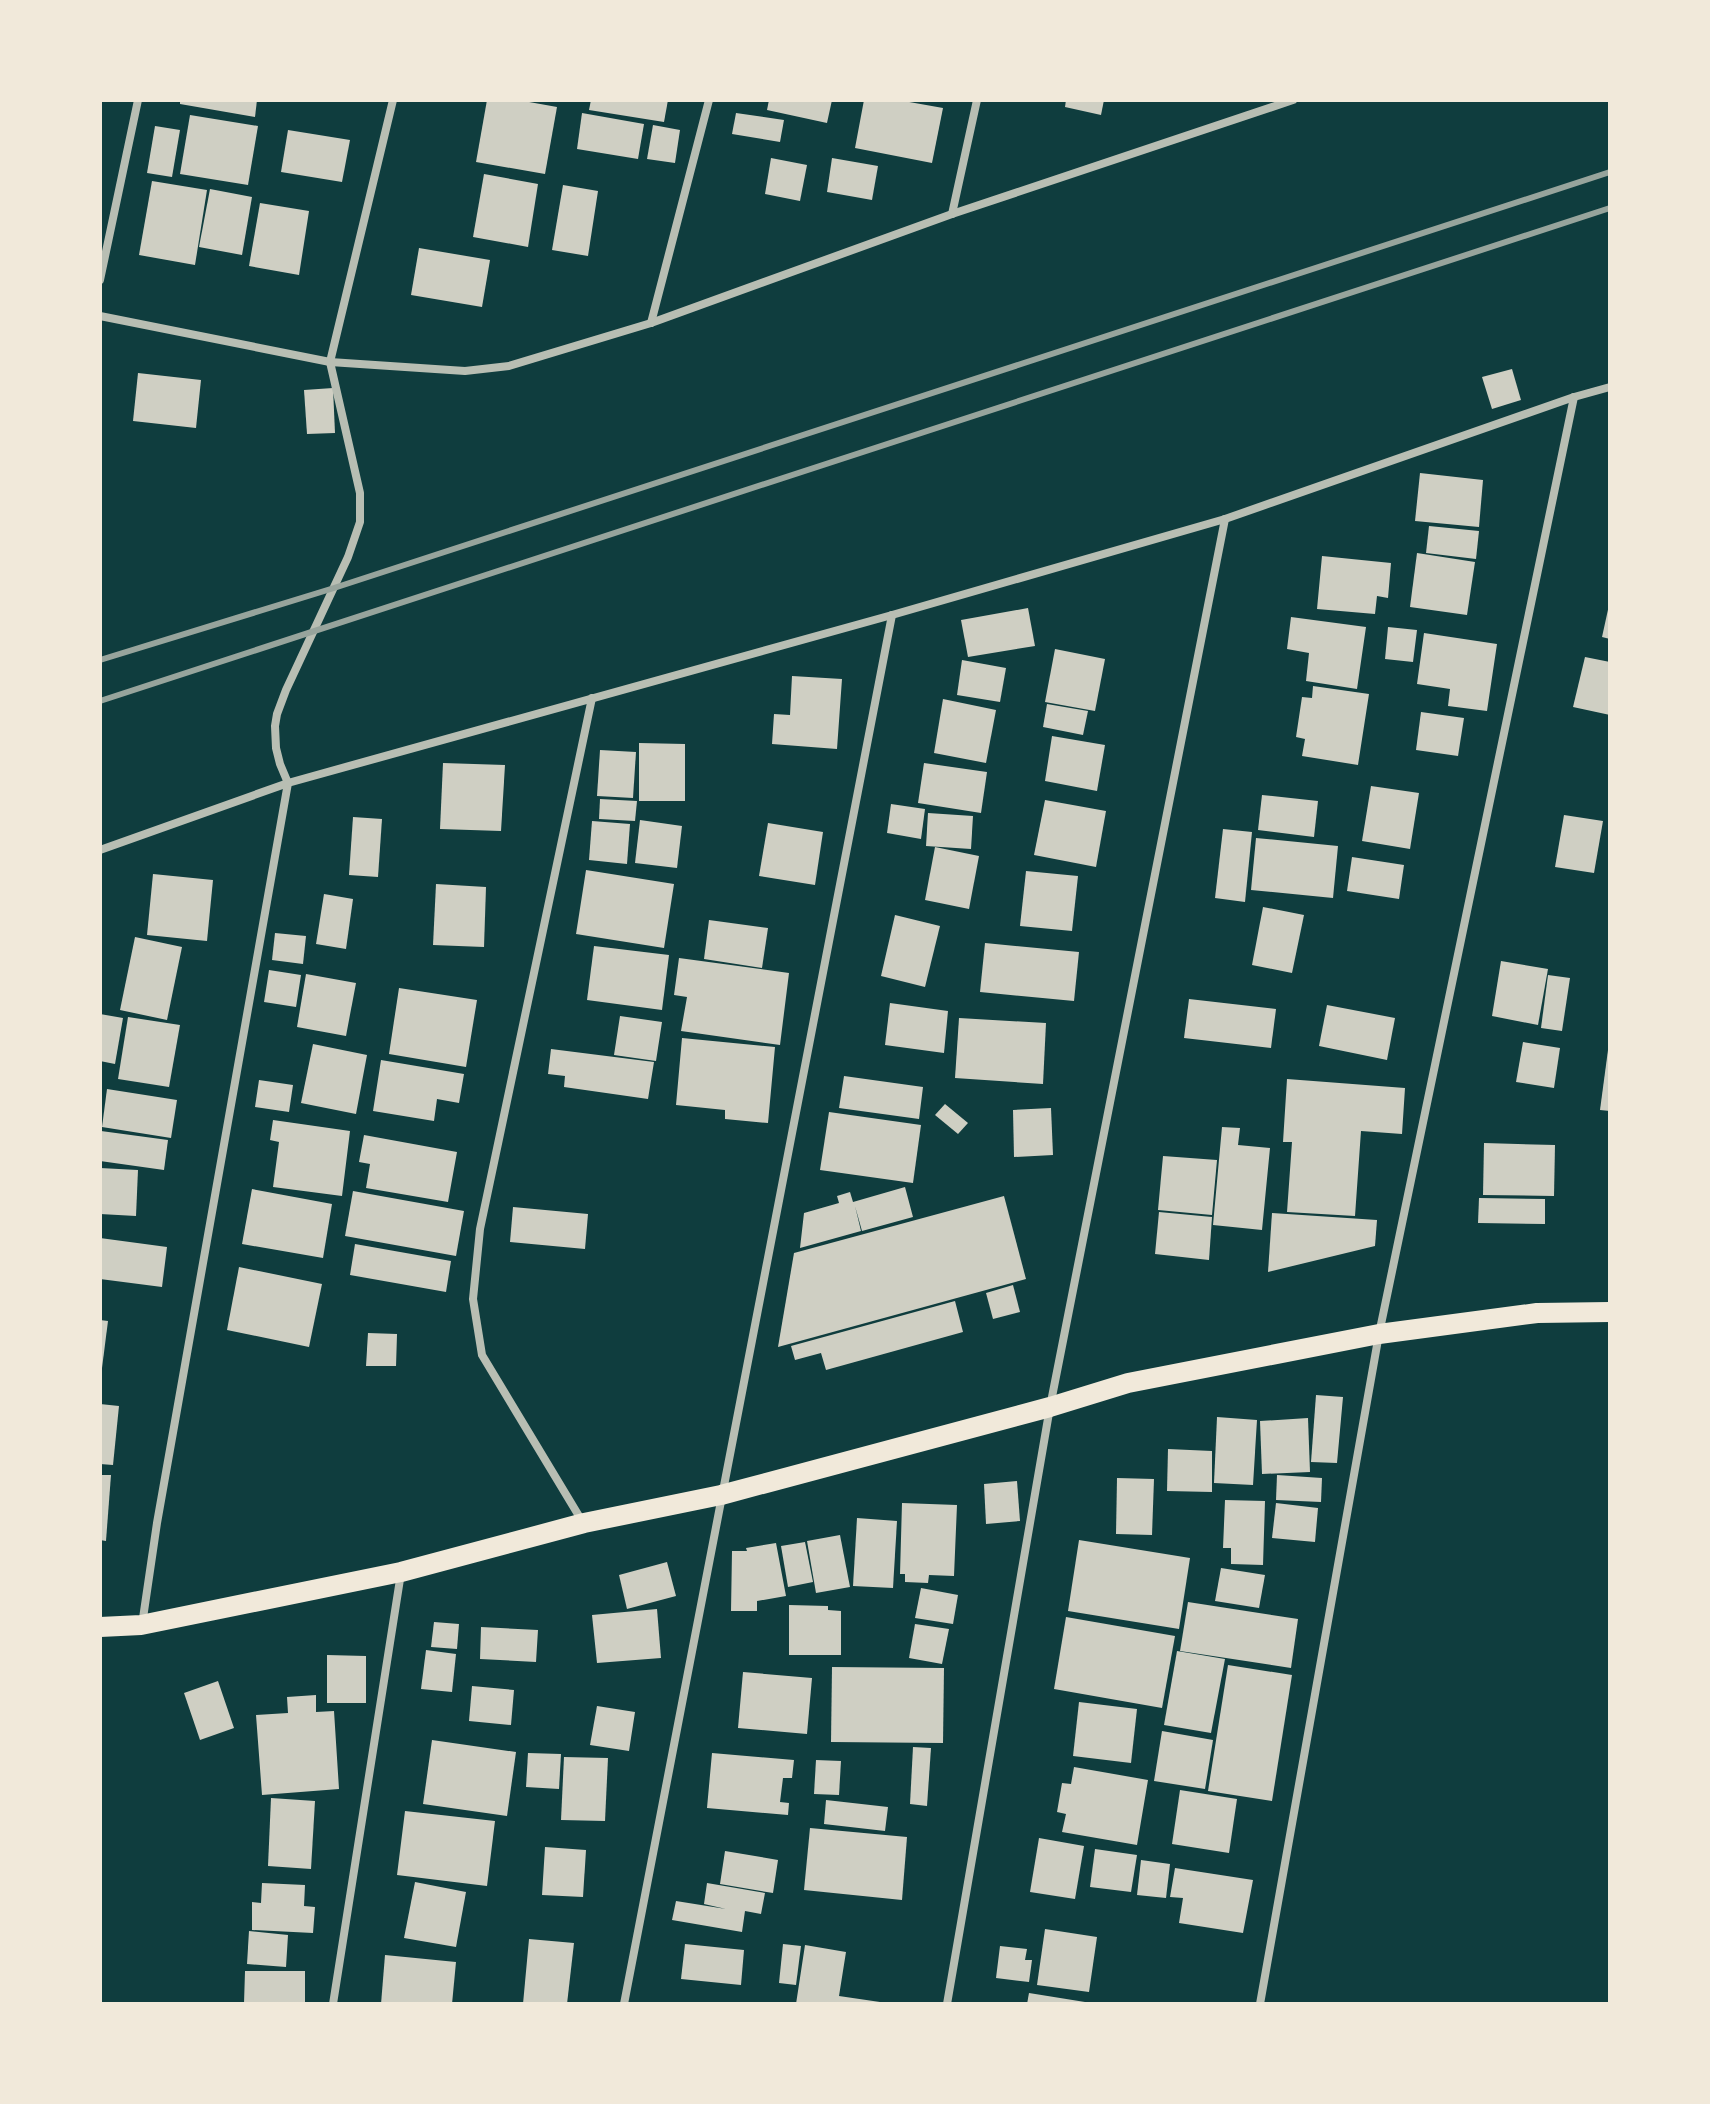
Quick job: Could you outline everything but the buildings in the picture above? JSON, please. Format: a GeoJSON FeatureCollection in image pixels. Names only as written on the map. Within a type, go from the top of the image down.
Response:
{"type":"FeatureCollection","features":[{"type":"Feature","properties":{"kind":"main road"},"geometry":{"type":"LineString","coordinates":[[100,1627],[141,1625],[401,1572],[584,1523],[721,1495],[1050,1407],[1128,1383],[1379,1334],[1537,1313],[1610,1312]]}},
{"type":"Feature","properties":{"kind":"street"},"geometry":{"type":"LineString","coordinates":[[100,280],[138,100]]}},
{"type":"Feature","properties":{"kind":"street"},"geometry":{"type":"LineString","coordinates":[[141,1625],[288,783],[276,748],[277,714],[348,557],[360,522],[360,493],[330,362],[393,100]]}},
{"type":"Feature","properties":{"kind":"street"},"geometry":{"type":"LineString","coordinates":[[651,323],[709,100]]}},
{"type":"Feature","properties":{"kind":"street"},"geometry":{"type":"LineString","coordinates":[[952,214],[977,100]]}},
{"type":"Feature","properties":{"kind":"street"},"geometry":{"type":"LineString","coordinates":[[100,316],[330,362],[465,371],[509,366],[651,323],[952,214],[1293,100]]}},
{"type":"Feature","properties":{"kind":"street"},"geometry":{"type":"LineString","coordinates":[[100,850],[288,783],[1225,519],[1610,387]]}},
{"type":"Feature","properties":{"kind":"street"},"geometry":{"type":"LineString","coordinates":[[1260,2004],[1379,1334],[1574,397]]}},
{"type":"Feature","properties":{"kind":"street"},"geometry":{"type":"LineString","coordinates":[[947,2004],[1050,1407],[1225,519]]}},
{"type":"Feature","properties":{"kind":"street"},"geometry":{"type":"LineString","coordinates":[[624,2004],[892,615]]}},
{"type":"Feature","properties":{"kind":"street"},"geometry":{"type":"LineString","coordinates":[[584,1523],[482,1355],[473,1299],[480,1229],[592,698]]}},
{"type":"Feature","properties":{"kind":"street"},"geometry":{"type":"LineString","coordinates":[[333,2004],[401,1572]]}},
{"type":"Feature","properties":{"kind":"railway"},"geometry":{"type":"LineString","coordinates":[[100,660],[334,588],[1610,172]]}},
{"type":"Feature","properties":{"kind":"railway"},"geometry":{"type":"LineString","coordinates":[[100,701],[1610,208]]}}]}
